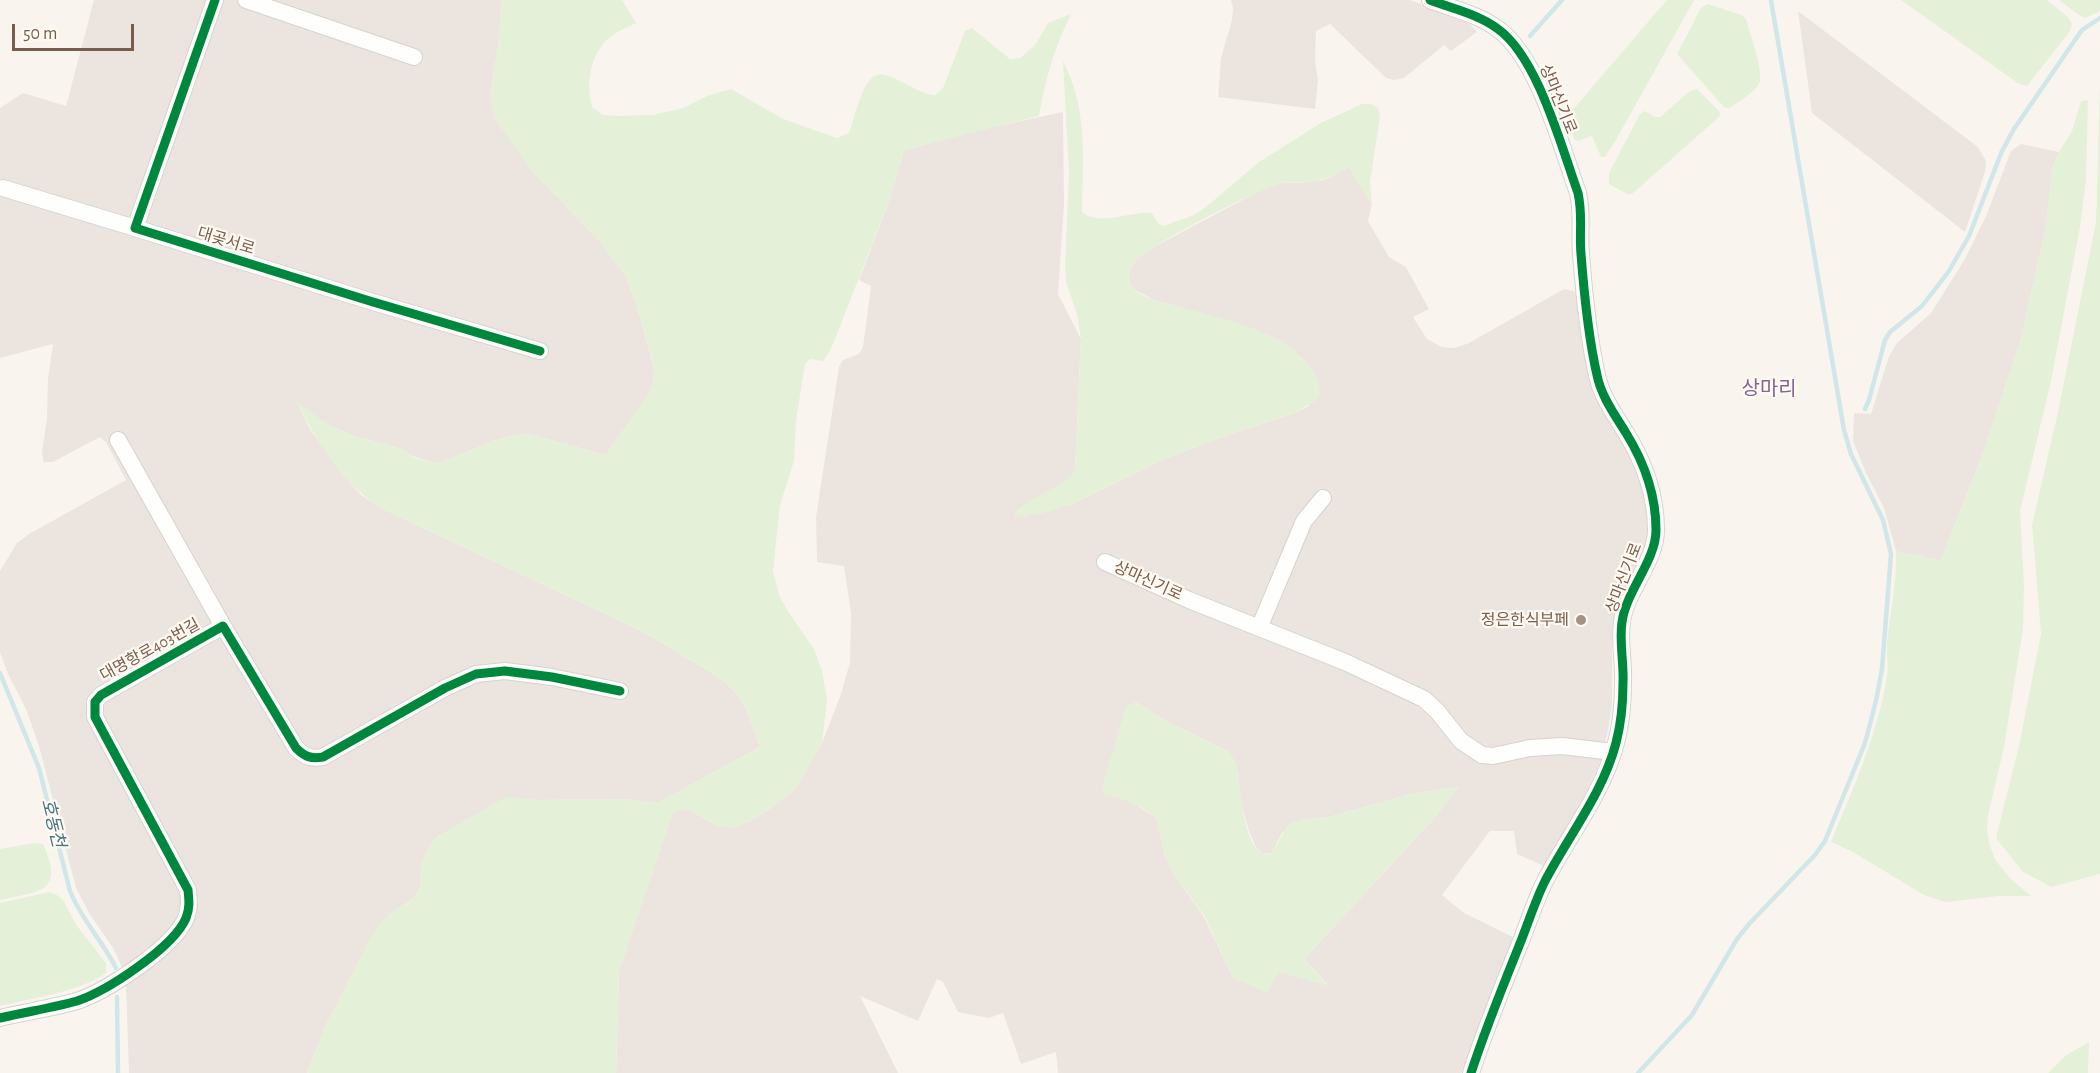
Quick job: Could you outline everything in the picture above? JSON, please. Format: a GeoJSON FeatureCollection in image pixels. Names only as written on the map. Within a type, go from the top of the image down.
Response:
{"type":"FeatureCollection","features":[{"type":"Feature","properties":{"kind":"street"},"geometry":{"type":"LineString","coordinates":[[135,228],[215,0]]}},
{"type":"Feature","properties":{"kind":"street"},"geometry":{"type":"LineString","coordinates":[[246,0],[414,57]]}},
{"type":"Feature","properties":{"kind":"street","name":"상마신기로"},"geometry":{"type":"LineString","coordinates":[[1430,0],[1479,17],[1497,28],[1512,41],[1522,55],[1539,88],[1580,202],[1583,280],[1597,376],[1612,410],[1638,456],[1653,497],[1656,534],[1653,548],[1622,621],[1621,715],[1613,752],[1587,810],[1545,882],[1485,1031],[1471,1073]]}},
{"type":"Feature","properties":{"kind":"street","name":"대곶서로"},"geometry":{"type":"LineString","coordinates":[[3,188],[540,351]]}},
{"type":"Feature","properties":{"kind":"street"},"geometry":{"type":"LineString","coordinates":[[118,440],[224,627]]}},
{"type":"Feature","properties":{"kind":"street"},"geometry":{"type":"LineString","coordinates":[[1260,628],[1304,521],[1323,498]]}},
{"type":"Feature","properties":{"kind":"street","name":"상마신기로"},"geometry":{"type":"LineString","coordinates":[[1106,562],[1189,600],[1346,662],[1424,699],[1437,711],[1461,741],[1482,755],[1493,756],[1530,748],[1562,746],[1613,752]]}},
{"type":"Feature","properties":{"kind":"street","name":"대명항로403번길"},"geometry":{"type":"LineString","coordinates":[[0,1018],[78,1000],[109,986],[151,957],[186,919],[190,906],[188,891],[95,717],[95,702],[101,695],[224,627],[296,748],[304,756],[313,758],[323,757],[446,688],[476,674],[505,671],[552,677],[620,691]]}},
{"type":"Feature","properties":{"kind":"shaded area"},"geometry":{"type":"Polygon","coordinates":[[[94,0],[502,0],[490,97],[625,275],[637,306],[654,368],[653,384],[649,394],[606,455],[528,434],[493,441],[438,464],[412,456],[405,450],[354,436],[328,425],[298,404],[310,429],[340,471],[361,495],[385,510],[642,631],[707,670],[737,694],[746,709],[760,747],[658,803],[627,799],[506,798],[435,838],[425,855],[420,871],[420,886],[415,897],[387,916],[328,1021],[307,1073],[129,1073],[126,985],[122,967],[76,888],[39,746],[26,709],[8,674],[0,652],[0,571],[17,543],[126,480],[106,442],[100,437],[53,462],[44,462],[42,453],[53,344],[0,358],[0,108],[23,93],[66,106],[94,0]]]}},
{"type":"Feature","properties":{"kind":"shaded area"},"geometry":{"type":"Polygon","coordinates":[[[1231,0],[1410,0],[1467,21],[1477,32],[1451,51],[1444,45],[1404,78],[1394,80],[1386,78],[1330,24],[1316,31],[1315,61],[1318,80],[1315,109],[1218,97],[1221,58],[1232,20],[1231,0]]]}},
{"type":"Feature","properties":{"kind":"shaded area"},"geometry":{"type":"Polygon","coordinates":[[[1798,11],[1978,147],[1986,161],[1985,172],[1965,232],[1812,113],[1798,11]]]}},
{"type":"Feature","properties":{"kind":"shaded area"},"geometry":{"type":"Polygon","coordinates":[[[1063,112],[1064,204],[1058,294],[1081,339],[1075,471],[1066,482],[1049,492],[1024,517],[1072,504],[1162,460],[1309,406],[1280,341],[1242,325],[1154,300],[1133,289],[1129,280],[1129,271],[1135,261],[1150,249],[1259,191],[1281,183],[1324,180],[1349,167],[1372,204],[1368,221],[1389,257],[1406,267],[1429,309],[1413,317],[1427,339],[1442,347],[1455,348],[1469,343],[1564,289],[1574,291],[1579,299],[1621,438],[1646,495],[1649,531],[1647,545],[1616,604],[1612,637],[1612,703],[1602,758],[1577,812],[1546,867],[1517,854],[1514,831],[1490,831],[1442,895],[1464,913],[1515,938],[1461,1073],[1058,1073],[1056,1052],[1021,1064],[1003,1013],[989,1018],[958,1012],[943,982],[937,979],[918,1021],[860,996],[898,1073],[616,1073],[619,970],[672,814],[681,809],[691,810],[717,826],[749,822],[795,789],[822,743],[841,694],[850,662],[851,613],[844,566],[817,562],[816,517],[839,367],[843,360],[859,354],[863,347],[871,286],[859,280],[888,204],[904,150],[984,129],[1063,112]],[[1136,702],[1122,797],[1156,818],[1165,855],[1175,876],[1204,917],[1233,978],[1279,972],[1327,984],[1304,959],[1437,815],[1458,787],[1411,794],[1329,817],[1299,820],[1282,833],[1272,853],[1262,853],[1256,848],[1249,831],[1239,796],[1238,773],[1229,752],[1164,720],[1136,702]]]}},
{"type":"Feature","properties":{"kind":"shaded area"},"geometry":{"type":"Polygon","coordinates":[[[2021,144],[2059,152],[2052,169],[2046,227],[2021,339],[1986,445],[1941,561],[1896,551],[1884,508],[1853,441],[1854,413],[1871,414],[1889,356],[1897,343],[1931,313],[1965,259],[1986,216],[2011,151],[2021,144]]]}},
{"type":"Feature","properties":{"kind":"green space"},"geometry":{"type":"Polygon","coordinates":[[[502,0],[622,0],[636,23],[613,35],[603,44],[591,69],[589,88],[592,107],[603,115],[653,115],[683,108],[707,96],[731,89],[783,119],[837,138],[849,133],[863,91],[867,83],[877,75],[894,78],[922,92],[935,95],[943,88],[965,31],[972,28],[1010,59],[1020,58],[1035,45],[1048,23],[1071,14],[1051,63],[1039,116],[904,150],[888,204],[831,349],[823,361],[810,359],[805,364],[796,421],[794,461],[780,505],[773,571],[779,595],[814,649],[822,671],[827,700],[822,743],[795,789],[749,822],[732,828],[717,826],[691,810],[681,809],[672,815],[619,970],[616,1073],[307,1073],[328,1021],[370,938],[387,916],[415,897],[420,886],[420,871],[425,855],[435,838],[506,797],[536,800],[627,799],[658,803],[760,747],[746,709],[737,694],[707,670],[642,631],[385,510],[370,500],[345,477],[323,449],[297,402],[328,425],[354,436],[405,450],[412,457],[438,464],[493,441],[528,434],[606,455],[649,394],[653,384],[654,367],[637,306],[625,275],[599,241],[532,172],[495,119],[490,97],[502,0]]]}},
{"type":"Feature","properties":{"kind":"green space"},"geometry":{"type":"Polygon","coordinates":[[[1667,0],[1694,0],[1616,140],[1605,157],[1601,157],[1592,136],[1578,141],[1574,139],[1570,113],[1667,0]]]}},
{"type":"Feature","properties":{"kind":"green space"},"geometry":{"type":"Polygon","coordinates":[[[1901,0],[2047,0],[2068,17],[2072,24],[2070,31],[2027,86],[2019,84],[1901,0]]]}},
{"type":"Feature","properties":{"kind":"green space"},"geometry":{"type":"Polygon","coordinates":[[[2059,0],[2100,0],[2100,11],[2085,18],[2059,0]]]}},
{"type":"Feature","properties":{"kind":"green space"},"geometry":{"type":"Polygon","coordinates":[[[1708,4],[1742,15],[1746,19],[1760,71],[1757,87],[1730,108],[1725,108],[1677,54],[1701,8],[1708,4]]]}},
{"type":"Feature","properties":{"kind":"green space"},"geometry":{"type":"Polygon","coordinates":[[[1063,61],[1077,97],[1083,154],[1082,212],[1090,216],[1107,218],[1152,213],[1158,223],[1163,226],[1192,216],[1259,162],[1321,123],[1362,104],[1371,104],[1378,108],[1380,116],[1370,182],[1372,204],[1349,167],[1321,180],[1307,183],[1283,183],[1267,188],[1204,219],[1144,254],[1129,271],[1130,284],[1137,292],[1155,300],[1251,328],[1287,345],[1312,369],[1320,390],[1319,398],[1295,413],[1227,435],[1162,460],[1072,504],[1044,513],[1024,517],[1013,516],[1026,503],[1059,484],[1075,471],[1081,339],[1077,314],[1066,282],[1069,173],[1063,61]]]}},
{"type":"Feature","properties":{"kind":"green space"},"geometry":{"type":"Polygon","coordinates":[[[2100,83],[2100,874],[2051,887],[2022,871],[1996,838],[2019,746],[2041,634],[2032,525],[2058,412],[2096,222],[2100,83]]]}},
{"type":"Feature","properties":{"kind":"green space"},"geometry":{"type":"Polygon","coordinates":[[[1697,89],[1719,111],[1720,116],[1632,194],[1627,194],[1609,184],[1609,173],[1640,114],[1644,111],[1654,117],[1660,117],[1690,91],[1697,89]]]}},
{"type":"Feature","properties":{"kind":"green space"},"geometry":{"type":"Polygon","coordinates":[[[2088,100],[2086,179],[2080,227],[2051,381],[2020,511],[2024,584],[2023,629],[2004,747],[1988,816],[1987,830],[1996,861],[2011,879],[2031,896],[1999,896],[1945,902],[1924,895],[1853,852],[1831,842],[1864,760],[1883,698],[1888,672],[1887,643],[1896,551],[1941,561],[1986,445],[2021,339],[2046,227],[2052,169],[2072,131],[2081,101],[2088,100]]]}},
{"type":"Feature","properties":{"kind":"green space"},"geometry":{"type":"Polygon","coordinates":[[[1136,702],[1164,720],[1229,752],[1236,764],[1251,839],[1256,848],[1263,853],[1272,853],[1288,825],[1299,820],[1329,817],[1411,794],[1459,787],[1437,815],[1304,959],[1328,986],[1279,972],[1267,993],[1233,978],[1205,917],[1175,876],[1165,855],[1156,818],[1132,803],[1120,798],[1105,796],[1102,787],[1126,706],[1136,702]]]}},
{"type":"Feature","properties":{"kind":"green space"},"geometry":{"type":"Polygon","coordinates":[[[34,843],[43,844],[49,860],[50,881],[37,891],[0,900],[0,849],[34,843]]]}},
{"type":"Feature","properties":{"kind":"green space"},"geometry":{"type":"Polygon","coordinates":[[[49,892],[63,900],[77,926],[106,963],[106,973],[69,990],[0,1006],[0,903],[49,892]]]}},
{"type":"Feature","properties":{"kind":"green space"},"geometry":{"type":"Polygon","coordinates":[[[2089,1042],[2088,1073],[2048,1073],[2065,1056],[2089,1042]]]}},
{"type":"Feature","properties":{"kind":"waterway"},"geometry":{"type":"LineString","coordinates":[[1530,36],[1562,0]]}},
{"type":"Feature","properties":{"kind":"waterway"},"geometry":{"type":"LineString","coordinates":[[1638,1073],[1692,1015],[1737,939],[1749,924],[1815,855],[1825,841],[1865,743],[1882,669],[1891,554],[1883,520],[1851,454],[1844,430],[1771,0]]}},
{"type":"Feature","properties":{"kind":"waterway"},"geometry":{"type":"LineString","coordinates":[[1865,409],[1885,340],[1890,332],[1922,306],[1949,271],[1969,236],[2002,151],[2014,129],[2082,30],[2100,18]]}},
{"type":"Feature","properties":{"kind":"waterway","name":"호동천"},"geometry":{"type":"LineString","coordinates":[[0,673],[39,768],[70,891],[116,968]]}},
{"type":"Feature","properties":{"kind":"waterway","name":"호동천"},"geometry":{"type":"LineString","coordinates":[[117,997],[118,1073]]}},
{"type":"Feature","properties":{"kind":"cycle path"},"geometry":{"type":"LineString","coordinates":[[215,0],[135,228],[540,351]]}},
{"type":"Feature","properties":{"kind":"cycle path"},"geometry":{"type":"LineString","coordinates":[[1430,0],[1474,16],[1498,29],[1512,42],[1525,60],[1547,104],[1578,193],[1585,299],[1599,383],[1643,467],[1654,505],[1656,530],[1651,553],[1629,599],[1622,622],[1622,706],[1618,736],[1610,761],[1594,797],[1541,889],[1471,1073]]}},
{"type":"Feature","properties":{"kind":"cycle path"},"geometry":{"type":"LineString","coordinates":[[0,1018],[77,1001],[105,988],[138,967],[168,942],[186,918],[189,907],[188,890],[95,717],[95,702],[101,695],[223,626],[296,748],[312,757],[323,757],[445,688],[476,674],[505,671],[552,677],[620,691]]}},
{"type":"Feature","properties":{"kind":"place","name":"정은한식부페"},"geometry":{"type":"Point","coordinates":[1581,620]}},
{"type":"Feature","properties":{"kind":"district","name":"상마리"},"geometry":{"type":"Point","coordinates":[1769,389]}}]}
